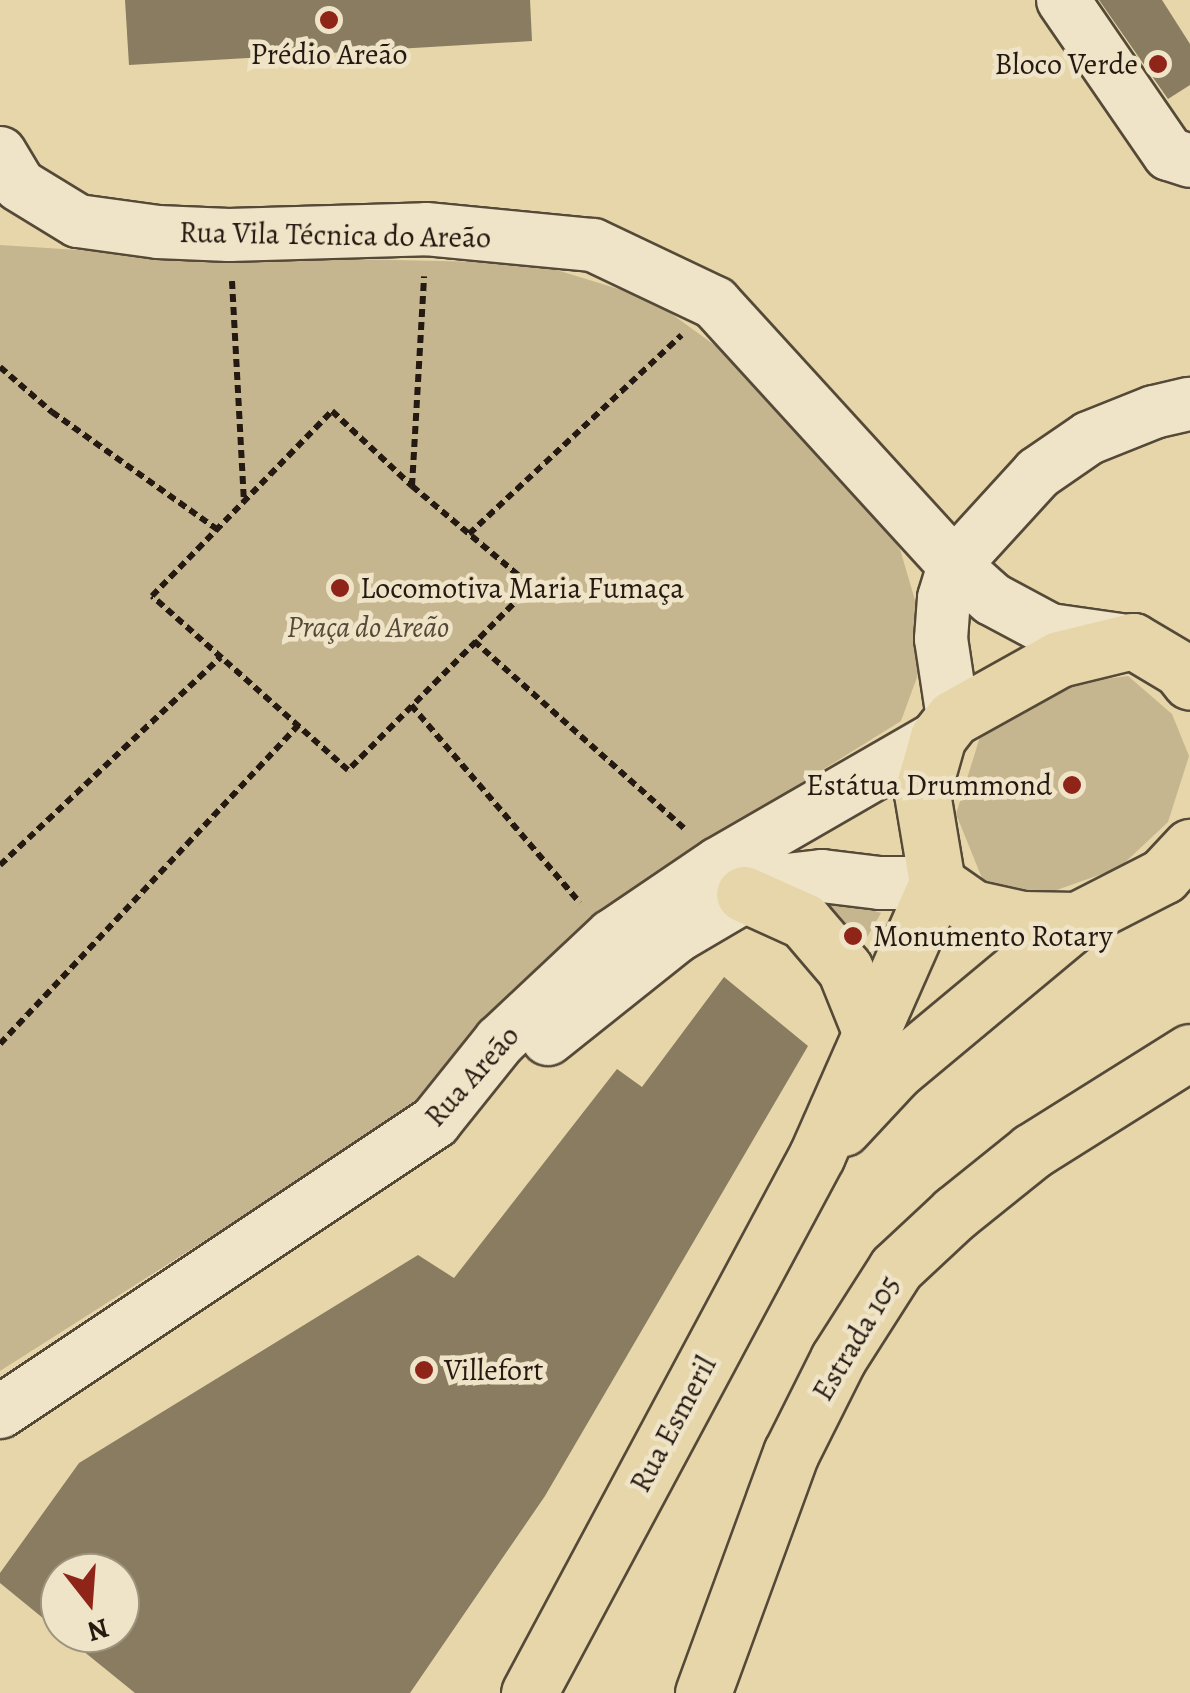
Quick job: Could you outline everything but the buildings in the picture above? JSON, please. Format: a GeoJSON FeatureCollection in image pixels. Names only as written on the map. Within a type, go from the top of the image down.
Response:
{"type":"FeatureCollection","features":[{"type":"Feature","properties":{"kind":"main road"},"geometry":{"type":"LineString","coordinates":[[817,1155],[937,883],[922,793],[946,727],[1059,658],[1190,629]]}},
{"type":"Feature","properties":{"kind":"main road"},"geometry":{"type":"LineString","coordinates":[[1134,642],[1180,669],[1190,682]]}},
{"type":"Feature","properties":{"kind":"main road"},"geometry":{"type":"LineString","coordinates":[[817,1155],[896,1071],[1077,920],[1163,876],[1190,847]]}},
{"type":"Feature","properties":{"kind":"main road"},"geometry":{"type":"LineString","coordinates":[[731,879],[804,921],[845,969],[870,1031]]}},
{"type":"Feature","properties":{"kind":"main road"},"geometry":{"type":"LineString","coordinates":[[937,883],[973,908],[1023,919],[1077,920]]}},
{"type":"Feature","properties":{"kind":"main road","name":"Estrada 105"},"geometry":{"type":"LineString","coordinates":[[703,1693],[791,1453],[838,1359],[896,1268],[955,1212],[1032,1151],[1190,1052]]}},
{"type":"Feature","properties":{"kind":"main road","name":"Rua Esmeril"},"geometry":{"type":"LineString","coordinates":[[529,1693],[817,1155]]}},
{"type":"Feature","properties":{"kind":"street"},"geometry":{"type":"LineString","coordinates":[[1063,0],[1169,154],[1190,161]]}},
{"type":"Feature","properties":{"kind":"street","name":"Rua Vila Técnica do Areão"},"geometry":{"type":"LineString","coordinates":[[0,153],[19,185],[78,221],[158,232],[229,235],[426,230],[593,246],[715,303],[954,565],[992,599],[1050,630],[1134,642]]}},
{"type":"Feature","properties":{"kind":"street"},"geometry":{"type":"LineString","coordinates":[[946,727],[941,639],[944,598],[954,565],[1038,473],[1089,438],[1190,404]]}},
{"type":"Feature","properties":{"kind":"street","name":"Rua Areão"},"geometry":{"type":"LineString","coordinates":[[0,1412],[435,1122],[500,1042],[612,936],[731,879],[946,727]]}},
{"type":"Feature","properties":{"kind":"street"},"geometry":{"type":"LineString","coordinates":[[731,879],[769,882],[822,876],[880,884],[937,883]]}},
{"type":"Feature","properties":{"kind":"street","name":"Rua Areão"},"geometry":{"type":"LineString","coordinates":[[0,1437],[38,1408],[281,1258],[456,1141],[541,1045],[677,936],[731,879]]}},
{"type":"Feature","properties":{"kind":"path"},"geometry":{"type":"LineString","coordinates":[[412,486],[426,230]]}},
{"type":"Feature","properties":{"kind":"path"},"geometry":{"type":"LineString","coordinates":[[229,235],[244,505]]}},
{"type":"Feature","properties":{"kind":"path"},"geometry":{"type":"LineString","coordinates":[[469,534],[715,303]]}},
{"type":"Feature","properties":{"kind":"path"},"geometry":{"type":"LineString","coordinates":[[0,367],[52,412],[218,530]]}},
{"type":"Feature","properties":{"kind":"path"},"geometry":{"type":"LineString","coordinates":[[332,411],[412,486],[531,586],[348,770],[152,596],[244,505],[332,411]]}},
{"type":"Feature","properties":{"kind":"path"},"geometry":{"type":"LineString","coordinates":[[474,641],[731,879]]}},
{"type":"Feature","properties":{"kind":"path"},"geometry":{"type":"LineString","coordinates":[[0,865],[221,657]]}},
{"type":"Feature","properties":{"kind":"path"},"geometry":{"type":"LineString","coordinates":[[411,705],[612,936]]}},
{"type":"Feature","properties":{"kind":"path"},"geometry":{"type":"LineString","coordinates":[[0,1044],[298,725]]}},
{"type":"Feature","properties":{"kind":"green space","name":"Praça do Areão"},"geometry":{"type":"Polygon","coordinates":[[[0,245],[156,255],[534,263],[651,299],[731,357],[820,439],[900,549],[917,607],[920,669],[901,721],[702,845],[593,919],[410,1110],[0,1371],[0,245]]]}},
{"type":"Feature","properties":{"kind":"green space","name":"Estátua Drummond"},"geometry":{"type":"Polygon","coordinates":[[[1128,676],[1172,714],[1189,756],[1168,822],[1119,868],[1034,898],[986,888],[956,814],[984,724],[1057,685],[1128,676]]]}},
{"type":"Feature","properties":{"kind":"green space","name":"Monumento Rotary"},"geometry":{"type":"Polygon","coordinates":[[[808,890],[881,913],[855,958],[808,890]]]}},
{"type":"Feature","properties":{"kind":"place","name":"Prédio Areão"},"geometry":{"type":"Point","coordinates":[329,20]}},
{"type":"Feature","properties":{"kind":"place","name":"Bloco Verde"},"geometry":{"type":"Point","coordinates":[1158,64]}},
{"type":"Feature","properties":{"kind":"place","name":"Locomotiva Maria Fumaça"},"geometry":{"type":"Point","coordinates":[340,588]}},
{"type":"Feature","properties":{"kind":"place","name":"Estátua Drummond"},"geometry":{"type":"Point","coordinates":[1072,785]}},
{"type":"Feature","properties":{"kind":"place","name":"Monumento Rotary"},"geometry":{"type":"Point","coordinates":[853,936]}},
{"type":"Feature","properties":{"kind":"place","name":"Villefort"},"geometry":{"type":"Point","coordinates":[424,1370]}}]}
